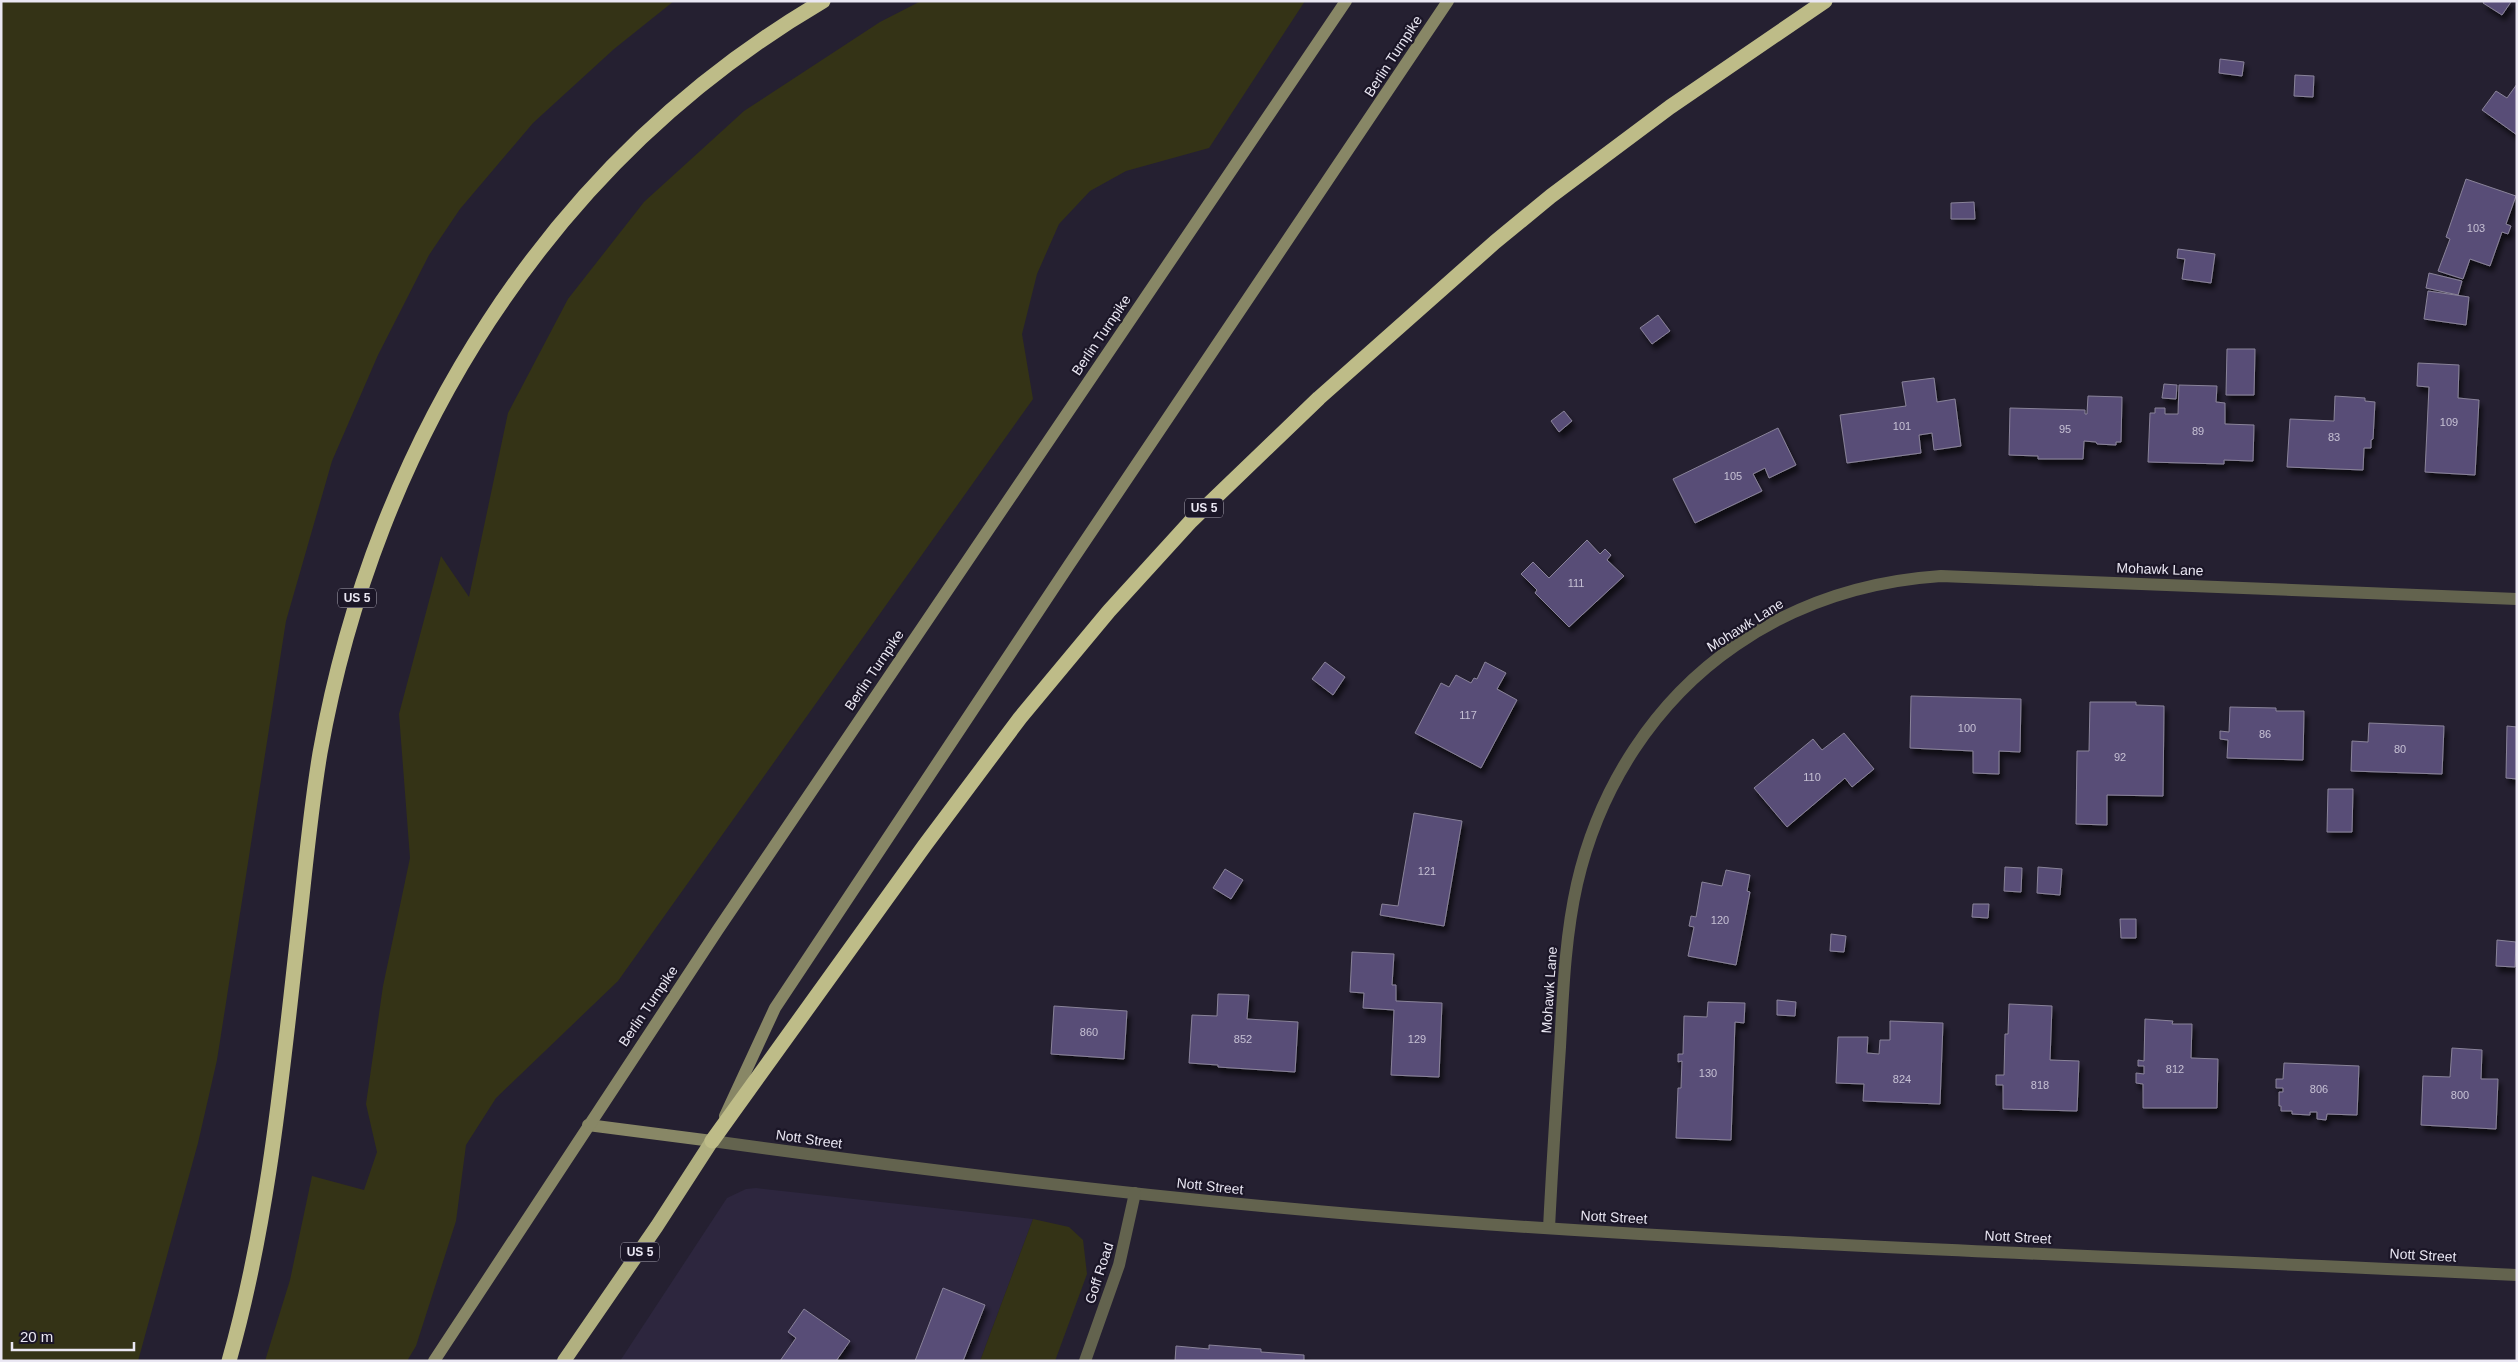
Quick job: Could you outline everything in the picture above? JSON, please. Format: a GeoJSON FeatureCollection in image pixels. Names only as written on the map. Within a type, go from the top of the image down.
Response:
{"type":"FeatureCollection","features":[{"type":"Feature","properties":{"kind":"highway","name":"US 5"},"geometry":{"type":"LineString","coordinates":[[229,1361],[250,1271],[264,1193],[292,986],[309,830],[320,755],[335,679],[378,537],[406,469],[440,401],[480,335],[515,284],[568,217],[620,158],[675,108],[734,60],[822,1]]}},
{"type":"Feature","properties":{"kind":"highway","name":"US 5"},"geometry":{"type":"LineString","coordinates":[[712,1141],[925,845],[1020,718],[1109,611],[1191,521],[1319,398],[1495,242],[1551,196],[1670,107],[1825,1]]}},
{"type":"Feature","properties":{"kind":"highway","name":"Berlin Turnpike"},"geometry":{"type":"LineString","coordinates":[[564,1361],[658,1226],[712,1141]]}},
{"type":"Feature","properties":{"kind":"main road","name":"Berlin Turnpike"},"geometry":{"type":"LineString","coordinates":[[434,1361],[588,1124],[1346,1]]}},
{"type":"Feature","properties":{"kind":"main road","name":"Berlin Turnpike"},"geometry":{"type":"LineString","coordinates":[[712,1141],[775,1008],[1448,1]]}},
{"type":"Feature","properties":{"kind":"main road"},"geometry":{"type":"LineString","coordinates":[[588,1124],[712,1141]]}},
{"type":"Feature","properties":{"kind":"street","name":"Mohawk Lane"},"geometry":{"type":"LineString","coordinates":[[1549,1228],[1568,936],[1577,883],[1590,837],[1623,767],[1655,718],[1703,670],[1751,635],[1806,606],[1846,592],[1878,584],[1942,576],[2517,600]]}},
{"type":"Feature","properties":{"kind":"street","name":"Nott Street"},"geometry":{"type":"LineString","coordinates":[[712,1141],[826,1157],[1135,1193],[1347,1214],[1549,1228],[2517,1274]]}},
{"type":"Feature","properties":{"kind":"street","name":"Goff Road"},"geometry":{"type":"LineString","coordinates":[[1085,1361],[1119,1265],[1135,1193]]}},
{"type":"Feature","properties":{"kind":"shaded area"},"geometry":{"type":"Polygon","coordinates":[[[1,1],[674,1],[614,49],[533,123],[460,209],[429,255],[378,355],[332,461],[286,621],[217,1060],[198,1143],[138,1361],[1,1361],[1,1]]]}},
{"type":"Feature","properties":{"kind":"shaded area"},"geometry":{"type":"Polygon","coordinates":[[[921,1],[1305,1],[1209,148],[1126,171],[1090,191],[1059,224],[1037,274],[1022,334],[1033,399],[618,981],[496,1098],[466,1145],[456,1221],[416,1346],[407,1361],[265,1361],[290,1280],[312,1176],[364,1190],[377,1152],[366,1104],[383,986],[410,858],[399,714],[441,556],[469,597],[508,413],[568,299],[644,202],[744,111],[880,22],[921,1]]]}},
{"type":"Feature","properties":{"kind":"shaded area"},"geometry":{"type":"Polygon","coordinates":[[[756,1188],[1033,1219],[980,1361],[620,1361],[727,1198],[746,1189],[756,1188]]]}},
{"type":"Feature","properties":{"kind":"shaded area"},"geometry":{"type":"Polygon","coordinates":[[[1033,1219],[1069,1227],[1083,1240],[1087,1274],[1055,1361],[980,1361],[1033,1219]]]}},
{"type":"Feature","properties":{"kind":"building"},"geometry":{"type":"Polygon","coordinates":[[[2484,1],[2511,2],[2502,15],[2483,3],[2484,1]]]}},
{"type":"Feature","properties":{"kind":"building"},"geometry":{"type":"Polygon","coordinates":[[[2220,59],[2244,62],[2242,76],[2219,73],[2220,59]]]}},
{"type":"Feature","properties":{"kind":"building"},"geometry":{"type":"Polygon","coordinates":[[[2295,75],[2314,76],[2313,97],[2294,96],[2295,75]]]}},
{"type":"Feature","properties":{"kind":"building"},"geometry":{"type":"Polygon","coordinates":[[[2517,84],[2517,135],[2482,110],[2496,91],[2507,98],[2517,84]]]}},
{"type":"Feature","properties":{"kind":"building"},"geometry":{"type":"Polygon","coordinates":[[[2466,179],[2516,196],[2506,224],[2511,226],[2508,234],[2502,232],[2490,266],[2470,259],[2463,279],[2438,271],[2450,239],[2446,237],[2466,179]]]}},
{"type":"Feature","properties":{"kind":"building"},"geometry":{"type":"Polygon","coordinates":[[[1974,202],[1975,219],[1951,219],[1951,203],[1974,202]]]}},
{"type":"Feature","properties":{"kind":"building"},"geometry":{"type":"Polygon","coordinates":[[[2178,249],[2215,254],[2211,283],[2182,279],[2185,259],[2177,258],[2178,249]]]}},
{"type":"Feature","properties":{"kind":"building"},"geometry":{"type":"Polygon","coordinates":[[[2429,273],[2462,281],[2458,295],[2426,288],[2429,273]]]}},
{"type":"Feature","properties":{"kind":"building"},"geometry":{"type":"Polygon","coordinates":[[[2428,291],[2469,297],[2466,325],[2424,319],[2428,291]]]}},
{"type":"Feature","properties":{"kind":"building"},"geometry":{"type":"Polygon","coordinates":[[[1658,315],[1670,331],[1652,344],[1640,328],[1658,315]]]}},
{"type":"Feature","properties":{"kind":"building"},"geometry":{"type":"Polygon","coordinates":[[[2227,349],[2255,349],[2254,395],[2226,395],[2227,349]]]}},
{"type":"Feature","properties":{"kind":"building"},"geometry":{"type":"Polygon","coordinates":[[[2418,363],[2459,365],[2458,398],[2479,400],[2475,475],[2425,472],[2429,387],[2417,386],[2418,363]]]}},
{"type":"Feature","properties":{"kind":"building"},"geometry":{"type":"Polygon","coordinates":[[[1934,378],[1937,402],[1955,399],[1961,446],[1934,450],[1932,433],[1919,435],[1921,453],[1847,463],[1840,415],[1906,406],[1902,382],[1934,378]]]}},
{"type":"Feature","properties":{"kind":"building"},"geometry":{"type":"Polygon","coordinates":[[[2164,384],[2177,385],[2176,399],[2162,398],[2164,384]]]}},
{"type":"Feature","properties":{"kind":"building"},"geometry":{"type":"Polygon","coordinates":[[[2179,385],[2217,386],[2216,402],[2225,403],[2225,424],[2254,425],[2253,461],[2224,460],[2224,464],[2148,462],[2150,413],[2155,413],[2155,408],[2165,408],[2165,414],[2178,414],[2179,385]]]}},
{"type":"Feature","properties":{"kind":"building"},"geometry":{"type":"Polygon","coordinates":[[[2088,396],[2122,397],[2121,442],[2116,442],[2116,445],[2084,441],[2083,459],[2038,459],[2038,456],[2009,455],[2010,408],[2085,410],[2085,414],[2087,414],[2088,396]]]}},
{"type":"Feature","properties":{"kind":"building"},"geometry":{"type":"Polygon","coordinates":[[[2335,396],[2365,398],[2365,401],[2375,402],[2373,439],[2371,440],[2371,448],[2364,448],[2363,470],[2287,467],[2290,419],[2334,421],[2335,396]]]}},
{"type":"Feature","properties":{"kind":"building"},"geometry":{"type":"Polygon","coordinates":[[[1564,411],[1572,421],[1559,432],[1551,421],[1564,411]]]}},
{"type":"Feature","properties":{"kind":"building"},"geometry":{"type":"Polygon","coordinates":[[[1778,428],[1796,465],[1769,478],[1765,468],[1753,474],[1762,491],[1695,523],[1673,479],[1778,428]]]}},
{"type":"Feature","properties":{"kind":"building"},"geometry":{"type":"Polygon","coordinates":[[[1587,540],[1600,554],[1605,549],[1611,555],[1607,560],[1624,576],[1569,627],[1535,593],[1537,590],[1521,574],[1533,562],[1549,578],[1587,540]]]}},
{"type":"Feature","properties":{"kind":"building"},"geometry":{"type":"Polygon","coordinates":[[[1325,662],[1345,677],[1333,695],[1312,679],[1325,662]]]}},
{"type":"Feature","properties":{"kind":"building"},"geometry":{"type":"Polygon","coordinates":[[[1485,662],[1506,673],[1497,689],[1517,700],[1481,768],[1415,733],[1441,683],[1449,687],[1456,675],[1471,683],[1474,678],[1477,679],[1485,662]]]}},
{"type":"Feature","properties":{"kind":"building"},"geometry":{"type":"Polygon","coordinates":[[[1911,696],[2021,699],[2020,752],[1999,751],[1999,774],[1973,773],[1973,751],[1910,748],[1911,696]]]}},
{"type":"Feature","properties":{"kind":"building"},"geometry":{"type":"Polygon","coordinates":[[[2090,702],[2136,702],[2136,705],[2164,706],[2163,796],[2107,795],[2107,825],[2076,824],[2077,751],[2089,751],[2090,702]]]}},
{"type":"Feature","properties":{"kind":"building"},"geometry":{"type":"Polygon","coordinates":[[[2230,707],[2276,708],[2276,711],[2304,711],[2303,760],[2227,758],[2228,740],[2220,739],[2220,731],[2229,732],[2230,707]]]}},
{"type":"Feature","properties":{"kind":"building"},"geometry":{"type":"Polygon","coordinates":[[[2369,723],[2444,726],[2442,774],[2351,771],[2352,741],[2368,742],[2369,723]]]}},
{"type":"Feature","properties":{"kind":"building"},"geometry":{"type":"Polygon","coordinates":[[[2507,726],[2517,727],[2517,779],[2506,778],[2507,726]]]}},
{"type":"Feature","properties":{"kind":"building"},"geometry":{"type":"Polygon","coordinates":[[[1844,733],[1874,769],[1852,787],[1845,778],[1787,827],[1754,788],[1813,739],[1822,750],[1844,733]]]}},
{"type":"Feature","properties":{"kind":"building"},"geometry":{"type":"Polygon","coordinates":[[[2328,789],[2353,789],[2352,832],[2327,832],[2328,789]]]}},
{"type":"Feature","properties":{"kind":"building"},"geometry":{"type":"Polygon","coordinates":[[[1414,813],[1462,821],[1444,926],[1380,915],[1382,904],[1398,906],[1414,813]]]}},
{"type":"Feature","properties":{"kind":"building"},"geometry":{"type":"Polygon","coordinates":[[[2005,867],[2022,868],[2021,892],[2004,891],[2005,867]]]}},
{"type":"Feature","properties":{"kind":"building"},"geometry":{"type":"Polygon","coordinates":[[[2038,867],[2062,869],[2060,895],[2037,893],[2038,867]]]}},
{"type":"Feature","properties":{"kind":"building"},"geometry":{"type":"Polygon","coordinates":[[[1225,869],[1243,880],[1231,899],[1213,888],[1225,869]]]}},
{"type":"Feature","properties":{"kind":"building"},"geometry":{"type":"Polygon","coordinates":[[[1726,870],[1750,875],[1747,891],[1750,892],[1736,965],[1688,956],[1694,927],[1689,926],[1691,916],[1696,917],[1702,882],[1722,886],[1726,870]]]}},
{"type":"Feature","properties":{"kind":"building"},"geometry":{"type":"Polygon","coordinates":[[[1973,904],[1989,904],[1988,918],[1972,917],[1973,904]]]}},
{"type":"Feature","properties":{"kind":"building"},"geometry":{"type":"Polygon","coordinates":[[[2120,919],[2136,919],[2136,938],[2121,938],[2120,919]]]}},
{"type":"Feature","properties":{"kind":"building"},"geometry":{"type":"Polygon","coordinates":[[[1831,934],[1846,936],[1844,952],[1830,951],[1831,934]]]}},
{"type":"Feature","properties":{"kind":"building"},"geometry":{"type":"Polygon","coordinates":[[[2497,940],[2516,942],[2515,967],[2496,966],[2497,940]]]}},
{"type":"Feature","properties":{"kind":"building"},"geometry":{"type":"Polygon","coordinates":[[[1352,952],[1394,954],[1392,985],[1396,985],[1396,1001],[1442,1003],[1439,1077],[1391,1075],[1394,1010],[1363,1008],[1364,993],[1350,992],[1352,952]]]}},
{"type":"Feature","properties":{"kind":"building"},"geometry":{"type":"Polygon","coordinates":[[[1218,994],[1249,995],[1247,1019],[1298,1022],[1295,1072],[1218,1067],[1218,1065],[1189,1063],[1192,1015],[1217,1016],[1218,994]]]}},
{"type":"Feature","properties":{"kind":"building"},"geometry":{"type":"Polygon","coordinates":[[[1777,1000],[1796,1002],[1795,1016],[1777,1015],[1777,1000]]]}},
{"type":"Feature","properties":{"kind":"building"},"geometry":{"type":"Polygon","coordinates":[[[1708,1002],[1745,1003],[1744,1023],[1735,1022],[1731,1140],[1676,1138],[1678,1088],[1681,1088],[1682,1061],[1678,1062],[1678,1054],[1683,1054],[1684,1016],[1707,1017],[1708,1002]]]}},
{"type":"Feature","properties":{"kind":"building"},"geometry":{"type":"Polygon","coordinates":[[[2009,1004],[2052,1006],[2050,1060],[2079,1061],[2077,1111],[2003,1109],[2003,1085],[1996,1085],[1996,1075],[2004,1075],[2005,1034],[2008,1034],[2009,1004]]]}},
{"type":"Feature","properties":{"kind":"building"},"geometry":{"type":"Polygon","coordinates":[[[1054,1006],[1127,1011],[1124,1059],[1051,1054],[1054,1006]]]}},
{"type":"Feature","properties":{"kind":"building"},"geometry":{"type":"Polygon","coordinates":[[[2145,1019],[2173,1021],[2172,1024],[2192,1024],[2191,1058],[2218,1059],[2217,1108],[2143,1108],[2143,1084],[2136,1083],[2136,1073],[2144,1074],[2144,1066],[2138,1066],[2138,1060],[2144,1061],[2145,1019]]]}},
{"type":"Feature","properties":{"kind":"building"},"geometry":{"type":"Polygon","coordinates":[[[1890,1021],[1943,1023],[1940,1104],[1863,1101],[1864,1084],[1836,1083],[1838,1037],[1868,1037],[1867,1053],[1879,1054],[1880,1040],[1890,1040],[1890,1021]]]}},
{"type":"Feature","properties":{"kind":"building"},"geometry":{"type":"Polygon","coordinates":[[[2452,1048],[2482,1050],[2481,1079],[2498,1079],[2496,1129],[2421,1125],[2423,1076],[2450,1077],[2452,1048]]]}},
{"type":"Feature","properties":{"kind":"building"},"geometry":{"type":"Polygon","coordinates":[[[2284,1063],[2359,1066],[2357,1115],[2327,1114],[2326,1120],[2317,1119],[2317,1112],[2310,1112],[2310,1115],[2292,1114],[2292,1111],[2281,1111],[2279,1092],[2283,1092],[2283,1088],[2276,1088],[2276,1079],[2283,1079],[2284,1063]]]}},
{"type":"Feature","properties":{"kind":"building"},"geometry":{"type":"Polygon","coordinates":[[[943,1288],[985,1305],[963,1361],[915,1361],[943,1288]]]}},
{"type":"Feature","properties":{"kind":"building"},"geometry":{"type":"Polygon","coordinates":[[[804,1309],[850,1341],[836,1361],[780,1361],[796,1338],[788,1332],[804,1309]]]}},
{"type":"Feature","properties":{"kind":"building"},"geometry":{"type":"Polygon","coordinates":[[[1209,1345],[1261,1349],[1261,1352],[1304,1355],[1304,1361],[1175,1361],[1176,1346],[1209,1349],[1209,1345]]]}}]}
